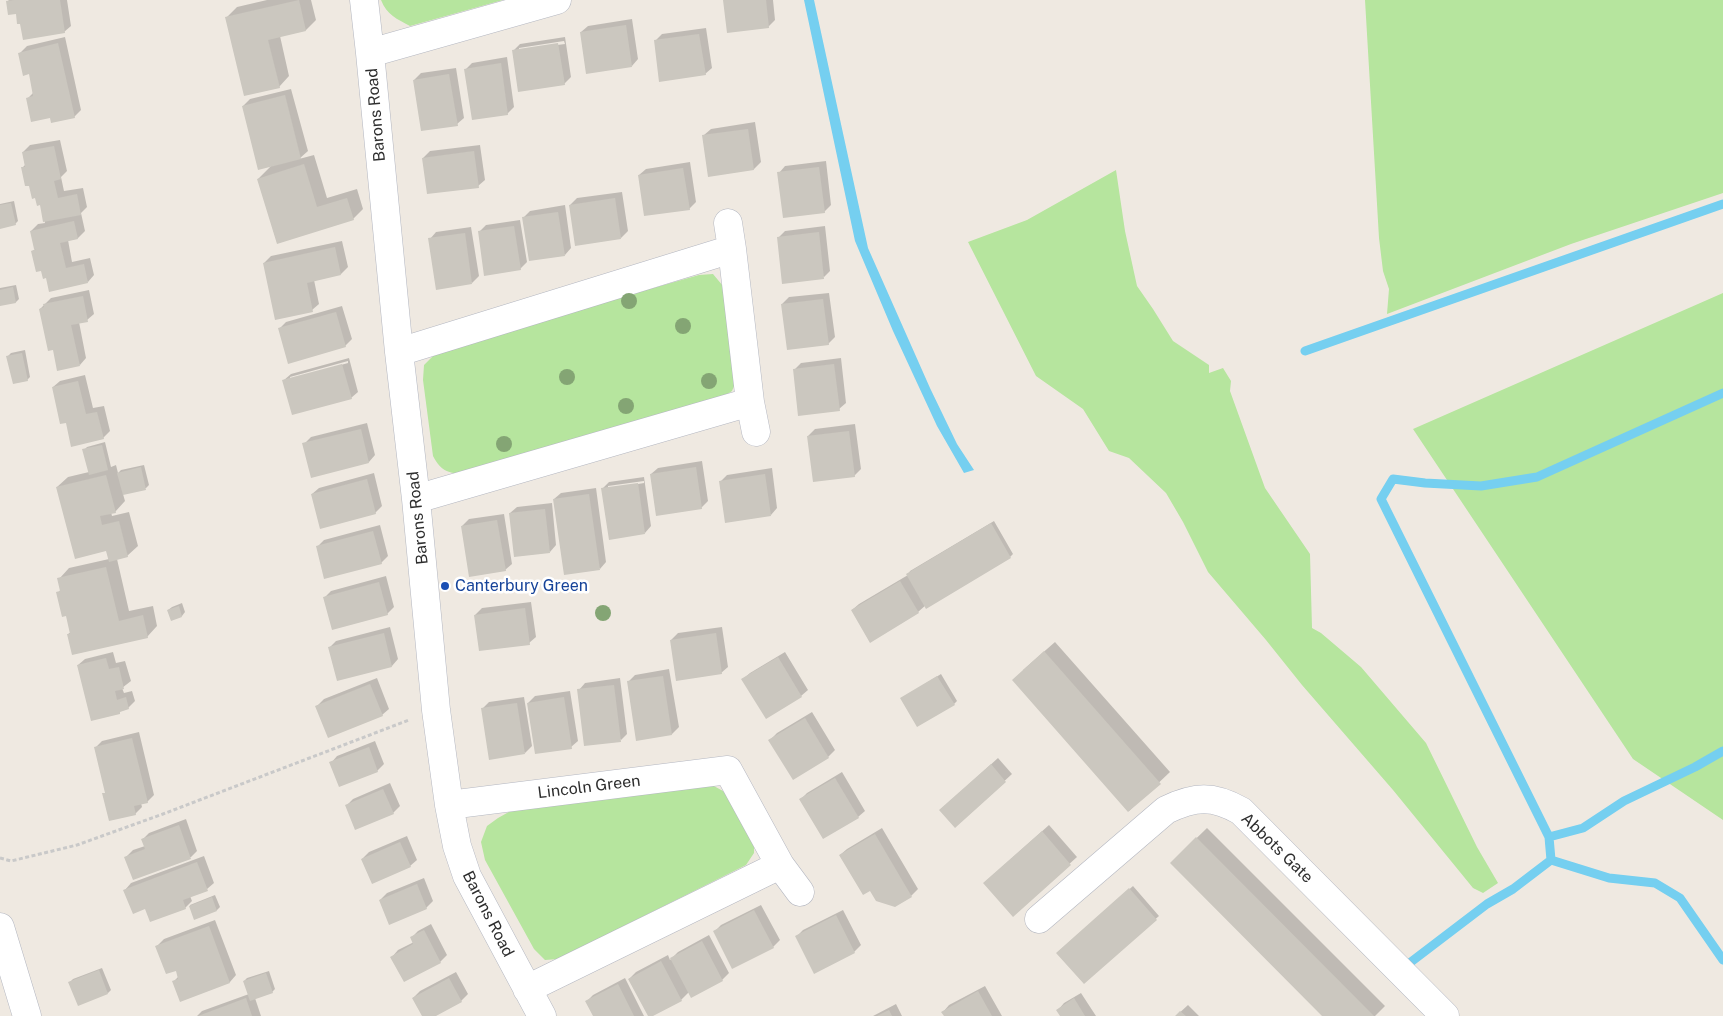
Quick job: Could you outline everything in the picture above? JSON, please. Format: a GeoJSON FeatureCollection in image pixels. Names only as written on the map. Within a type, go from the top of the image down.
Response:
{"type":"FeatureCollection","features":[{"type":"Feature","properties":{"kind":"street","name":"Barons Road"},"geometry":{"type":"LineString","coordinates":[[364,0],[436,710],[449,804],[457,846],[467,876],[542,1016]]}},
{"type":"Feature","properties":{"kind":"street"},"geometry":{"type":"LineString","coordinates":[[370,53],[557,0]]}},
{"type":"Feature","properties":{"kind":"street"},"geometry":{"type":"LineString","coordinates":[[728,223],[750,402],[756,432]]}},
{"type":"Feature","properties":{"kind":"street"},"geometry":{"type":"LineString","coordinates":[[399,352],[732,249]]}},
{"type":"Feature","properties":{"kind":"street"},"geometry":{"type":"LineString","coordinates":[[416,499],[750,402]]}},
{"type":"Feature","properties":{"kind":"street","name":"Lincoln Green"},"geometry":{"type":"LineString","coordinates":[[449,804],[723,758],[780,865],[800,892]]}},
{"type":"Feature","properties":{"kind":"street","name":"Abbots Gate"},"geometry":{"type":"LineString","coordinates":[[1039,919],[1166,810],[1193,800],[1208,799],[1220,801],[1241,811],[1435,1012]]}},
{"type":"Feature","properties":{"kind":"street"},"geometry":{"type":"LineString","coordinates":[[527,989],[780,865]]}},
{"type":"Feature","properties":{"kind":"street"},"geometry":{"type":"LineString","coordinates":[[0,927],[27,1016]]}},
{"type":"Feature","properties":{"kind":"path"},"geometry":{"type":"LineString","coordinates":[[0,858],[11,861],[77,845],[436,710]]}},
{"type":"Feature","properties":{"kind":"green space"},"geometry":{"type":"Polygon","coordinates":[[[381,0],[503,0],[410,26],[389,13],[381,0]]]}},
{"type":"Feature","properties":{"kind":"green space"},"geometry":{"type":"Polygon","coordinates":[[[1365,0],[1723,0],[1723,193],[1571,244],[1387,314],[1389,289],[1383,271],[1379,238],[1365,0]]]}},
{"type":"Feature","properties":{"kind":"green space"},"geometry":{"type":"Polygon","coordinates":[[[1116,170],[1125,231],[1137,286],[1173,341],[1209,365],[1209,373],[1223,368],[1231,381],[1230,391],[1265,488],[1310,554],[1312,628],[1321,633],[1361,667],[1426,743],[1477,847],[1498,883],[1483,893],[1473,888],[1393,790],[1208,572],[1166,493],[1129,458],[1109,451],[1083,409],[1036,376],[968,242],[1027,220],[1116,170]]]}},
{"type":"Feature","properties":{"kind":"green space"},"geometry":{"type":"Polygon","coordinates":[[[713,274],[723,286],[737,379],[732,391],[723,397],[468,474],[447,471],[439,466],[433,456],[423,380],[424,365],[436,353],[456,344],[699,275],[713,274]]]}},
{"type":"Feature","properties":{"kind":"green space"},"geometry":{"type":"Polygon","coordinates":[[[1723,293],[1723,820],[1633,759],[1413,429],[1723,293]]]}},
{"type":"Feature","properties":{"kind":"green space"},"geometry":{"type":"Polygon","coordinates":[[[712,785],[735,800],[754,839],[754,853],[746,865],[558,959],[545,960],[534,949],[485,860],[481,842],[487,826],[516,808],[712,785]]]}},
{"type":"Feature","properties":{"kind":"water"},"geometry":{"type":"Polygon","coordinates":[[[804,0],[814,0],[868,248],[930,388],[957,444],[974,470],[964,473],[937,426],[893,331],[855,241],[804,0]]]}},
{"type":"Feature","properties":{"kind":"building"},"geometry":{"type":"Polygon","coordinates":[[[60,0],[65,33],[23,40],[20,24],[17,24],[16,14],[8,15],[6,1],[60,0]]]}},
{"type":"Feature","properties":{"kind":"building"},"geometry":{"type":"Polygon","coordinates":[[[299,0],[306,31],[268,40],[280,88],[244,96],[225,17],[299,0]]]}},
{"type":"Feature","properties":{"kind":"building"},"geometry":{"type":"Polygon","coordinates":[[[723,0],[766,0],[769,28],[727,33],[723,0]]]}},
{"type":"Feature","properties":{"kind":"building"},"geometry":{"type":"Polygon","coordinates":[[[626,25],[632,67],[586,74],[580,32],[626,25]]]}},
{"type":"Feature","properties":{"kind":"building"},"geometry":{"type":"Polygon","coordinates":[[[699,34],[706,75],[659,82],[654,40],[699,34]]]}},
{"type":"Feature","properties":{"kind":"building"},"geometry":{"type":"Polygon","coordinates":[[[58,43],[75,118],[51,123],[50,118],[31,122],[26,98],[33,96],[29,74],[23,76],[18,53],[58,43]]]}},
{"type":"Feature","properties":{"kind":"building"},"geometry":{"type":"Polygon","coordinates":[[[558,43],[565,85],[518,92],[512,50],[558,43]]]}},
{"type":"Feature","properties":{"kind":"building"},"geometry":{"type":"Polygon","coordinates":[[[501,63],[508,115],[472,120],[464,69],[501,63]]]}},
{"type":"Feature","properties":{"kind":"building"},"geometry":{"type":"Polygon","coordinates":[[[449,74],[458,126],[421,131],[413,80],[449,74]]]}},
{"type":"Feature","properties":{"kind":"building"},"geometry":{"type":"Polygon","coordinates":[[[285,95],[301,159],[258,170],[242,106],[285,95]]]}},
{"type":"Feature","properties":{"kind":"building"},"geometry":{"type":"Polygon","coordinates":[[[748,129],[754,170],[708,177],[702,135],[748,129]]]}},
{"type":"Feature","properties":{"kind":"building"},"geometry":{"type":"Polygon","coordinates":[[[54,146],[61,179],[54,181],[58,198],[77,194],[81,215],[43,222],[40,205],[37,206],[35,198],[32,199],[29,186],[25,186],[21,167],[25,167],[22,152],[54,146]]]}},
{"type":"Feature","properties":{"kind":"building"},"geometry":{"type":"Polygon","coordinates":[[[474,151],[479,188],[427,194],[422,158],[474,151]]]}},
{"type":"Feature","properties":{"kind":"building"},"geometry":{"type":"Polygon","coordinates":[[[304,164],[317,207],[347,198],[354,220],[277,244],[257,179],[304,164]]]}},
{"type":"Feature","properties":{"kind":"building"},"geometry":{"type":"Polygon","coordinates":[[[819,167],[825,213],[783,218],[777,172],[819,167]]]}},
{"type":"Feature","properties":{"kind":"building"},"geometry":{"type":"Polygon","coordinates":[[[683,168],[690,210],[644,216],[638,175],[683,168]]]}},
{"type":"Feature","properties":{"kind":"building"},"geometry":{"type":"Polygon","coordinates":[[[615,198],[621,239],[575,246],[569,205],[615,198]]]}},
{"type":"Feature","properties":{"kind":"building"},"geometry":{"type":"Polygon","coordinates":[[[11,203],[16,225],[0,229],[0,205],[11,203]]]}},
{"type":"Feature","properties":{"kind":"building"},"geometry":{"type":"Polygon","coordinates":[[[558,212],[565,256],[529,261],[522,217],[558,212]]]}},
{"type":"Feature","properties":{"kind":"building"},"geometry":{"type":"Polygon","coordinates":[[[74,221],[78,239],[60,243],[66,268],[84,264],[88,283],[49,292],[46,278],[43,279],[41,271],[36,272],[31,251],[36,249],[34,249],[30,231],[74,221]]]}},
{"type":"Feature","properties":{"kind":"building"},"geometry":{"type":"Polygon","coordinates":[[[514,226],[521,270],[484,276],[478,231],[514,226]]]}},
{"type":"Feature","properties":{"kind":"building"},"geometry":{"type":"Polygon","coordinates":[[[819,232],[824,279],[782,284],[777,237],[819,232]]]}},
{"type":"Feature","properties":{"kind":"building"},"geometry":{"type":"Polygon","coordinates":[[[465,233],[472,284],[436,290],[428,238],[465,233]]]}},
{"type":"Feature","properties":{"kind":"building"},"geometry":{"type":"Polygon","coordinates":[[[335,247],[341,275],[307,283],[313,312],[275,320],[263,263],[335,247]]]}},
{"type":"Feature","properties":{"kind":"building"},"geometry":{"type":"Polygon","coordinates":[[[13,287],[16,303],[0,306],[0,290],[13,287]]]}},
{"type":"Feature","properties":{"kind":"building"},"geometry":{"type":"Polygon","coordinates":[[[83,296],[88,322],[71,325],[80,366],[57,371],[53,350],[48,351],[39,309],[44,307],[43,304],[83,296]]]}},
{"type":"Feature","properties":{"kind":"building"},"geometry":{"type":"Polygon","coordinates":[[[823,299],[829,345],[787,350],[781,304],[823,299]]]}},
{"type":"Feature","properties":{"kind":"building"},"geometry":{"type":"Polygon","coordinates":[[[336,312],[346,347],[288,364],[278,328],[336,312]]]}},
{"type":"Feature","properties":{"kind":"building"},"geometry":{"type":"Polygon","coordinates":[[[22,353],[28,381],[13,384],[6,356],[22,353]]]}},
{"type":"Feature","properties":{"kind":"building"},"geometry":{"type":"Polygon","coordinates":[[[342,364],[352,399],[292,415],[282,380],[342,364]]]}},
{"type":"Feature","properties":{"kind":"building"},"geometry":{"type":"Polygon","coordinates":[[[834,364],[840,411],[798,416],[793,369],[834,364]]]}},
{"type":"Feature","properties":{"kind":"building"},"geometry":{"type":"Polygon","coordinates":[[[78,381],[86,414],[97,412],[104,439],[71,447],[66,423],[60,424],[52,387],[78,381]]]}},
{"type":"Feature","properties":{"kind":"building"},"geometry":{"type":"Polygon","coordinates":[[[361,429],[369,463],[311,478],[302,443],[361,429]]]}},
{"type":"Feature","properties":{"kind":"building"},"geometry":{"type":"Polygon","coordinates":[[[849,431],[855,477],[813,482],[807,436],[849,431]]]}},
{"type":"Feature","properties":{"kind":"building"},"geometry":{"type":"Polygon","coordinates":[[[102,445],[108,470],[89,475],[82,449],[102,445]]]}},
{"type":"Feature","properties":{"kind":"building"},"geometry":{"type":"Polygon","coordinates":[[[141,467],[146,490],[123,495],[117,473],[141,467]]]}},
{"type":"Feature","properties":{"kind":"building"},"geometry":{"type":"Polygon","coordinates":[[[696,467],[702,509],[656,516],[650,474],[696,467]]]}},
{"type":"Feature","properties":{"kind":"building"},"geometry":{"type":"Polygon","coordinates":[[[765,474],[771,516],[725,523],[719,481],[765,474]]]}},
{"type":"Feature","properties":{"kind":"building"},"geometry":{"type":"Polygon","coordinates":[[[106,475],[116,513],[100,516],[102,525],[119,521],[128,557],[109,562],[106,551],[75,559],[56,487],[106,475]]]}},
{"type":"Feature","properties":{"kind":"building"},"geometry":{"type":"Polygon","coordinates":[[[367,479],[376,514],[320,529],[311,494],[367,479]]]}},
{"type":"Feature","properties":{"kind":"building"},"geometry":{"type":"Polygon","coordinates":[[[638,483],[645,534],[609,540],[601,488],[638,483]]]}},
{"type":"Feature","properties":{"kind":"building"},"geometry":{"type":"Polygon","coordinates":[[[589,494],[600,570],[564,575],[553,499],[589,494]]]}},
{"type":"Feature","properties":{"kind":"building"},"geometry":{"type":"Polygon","coordinates":[[[545,509],[550,553],[514,557],[509,513],[545,509]]]}},
{"type":"Feature","properties":{"kind":"building"},"geometry":{"type":"Polygon","coordinates":[[[497,520],[506,571],[469,577],[461,526],[497,520]]]}},
{"type":"Feature","properties":{"kind":"building"},"geometry":{"type":"Polygon","coordinates":[[[991,523],[1011,558],[926,609],[906,574],[991,523]]]}},
{"type":"Feature","properties":{"kind":"building"},"geometry":{"type":"Polygon","coordinates":[[[373,531],[382,564],[324,579],[316,546],[373,531]]]}},
{"type":"Feature","properties":{"kind":"building"},"geometry":{"type":"Polygon","coordinates":[[[106,567],[119,621],[143,615],[148,638],[72,655],[67,634],[70,634],[66,616],[62,617],[56,592],[60,591],[57,578],[106,567]]]}},
{"type":"Feature","properties":{"kind":"building"},"geometry":{"type":"Polygon","coordinates":[[[900,581],[919,613],[870,643],[851,610],[900,581]]]}},
{"type":"Feature","properties":{"kind":"building"},"geometry":{"type":"Polygon","coordinates":[[[379,582],[388,615],[332,630],[323,597],[379,582]]]}},
{"type":"Feature","properties":{"kind":"building"},"geometry":{"type":"Polygon","coordinates":[[[179,606],[182,617],[171,621],[167,610],[179,606]]]}},
{"type":"Feature","properties":{"kind":"building"},"geometry":{"type":"Polygon","coordinates":[[[525,608],[530,645],[479,651],[474,615],[525,608]]]}},
{"type":"Feature","properties":{"kind":"building"},"geometry":{"type":"Polygon","coordinates":[[[384,633],[392,667],[337,681],[328,647],[384,633]]]}},
{"type":"Feature","properties":{"kind":"building"},"geometry":{"type":"Polygon","coordinates":[[[716,633],[722,674],[676,681],[670,640],[716,633]]]}},
{"type":"Feature","properties":{"kind":"building"},"geometry":{"type":"Polygon","coordinates":[[[1044,651],[1161,784],[1128,812],[1012,680],[1044,651]]]}},
{"type":"Feature","properties":{"kind":"building"},"geometry":{"type":"Polygon","coordinates":[[[778,657],[802,697],[766,719],[741,679],[778,657]]]}},
{"type":"Feature","properties":{"kind":"building"},"geometry":{"type":"Polygon","coordinates":[[[106,658],[109,669],[119,667],[124,689],[115,691],[117,700],[126,697],[129,709],[120,712],[120,714],[91,721],[77,665],[106,658]]]}},
{"type":"Feature","properties":{"kind":"building"},"geometry":{"type":"Polygon","coordinates":[[[663,676],[672,735],[636,741],[627,681],[663,676]]]}},
{"type":"Feature","properties":{"kind":"building"},"geometry":{"type":"Polygon","coordinates":[[[937,676],[955,705],[917,727],[900,698],[937,676]]]}},
{"type":"Feature","properties":{"kind":"building"},"geometry":{"type":"Polygon","coordinates":[[[370,684],[383,716],[328,738],[315,706],[370,684]]]}},
{"type":"Feature","properties":{"kind":"building"},"geometry":{"type":"Polygon","coordinates":[[[614,685],[621,742],[584,746],[577,689],[614,685]]]}},
{"type":"Feature","properties":{"kind":"building"},"geometry":{"type":"Polygon","coordinates":[[[564,697],[572,749],[535,754],[527,703],[564,697]]]}},
{"type":"Feature","properties":{"kind":"building"},"geometry":{"type":"Polygon","coordinates":[[[517,703],[525,754],[489,760],[481,708],[517,703]]]}},
{"type":"Feature","properties":{"kind":"building"},"geometry":{"type":"Polygon","coordinates":[[[805,718],[829,758],[793,780],[768,740],[805,718]]]}},
{"type":"Feature","properties":{"kind":"building"},"geometry":{"type":"Polygon","coordinates":[[[132,738],[148,803],[134,806],[136,815],[109,821],[102,793],[105,793],[94,747],[132,738]]]}},
{"type":"Feature","properties":{"kind":"building"},"geometry":{"type":"Polygon","coordinates":[[[369,747],[378,772],[339,787],[329,762],[369,747]]]}},
{"type":"Feature","properties":{"kind":"building"},"geometry":{"type":"Polygon","coordinates":[[[991,764],[1006,782],[955,828],[939,810],[991,764]]]}},
{"type":"Feature","properties":{"kind":"building"},"geometry":{"type":"Polygon","coordinates":[[[835,778],[859,818],[823,839],[799,799],[835,778]]]}},
{"type":"Feature","properties":{"kind":"building"},"geometry":{"type":"Polygon","coordinates":[[[383,789],[394,814],[355,830],[345,805],[383,789]]]}},
{"type":"Feature","properties":{"kind":"building"},"geometry":{"type":"Polygon","coordinates":[[[179,825],[191,859],[133,880],[124,857],[145,849],[141,839],[179,825]]]}},
{"type":"Feature","properties":{"kind":"building"},"geometry":{"type":"Polygon","coordinates":[[[1042,831],[1071,865],[1013,917],[983,883],[1042,831]]]}},
{"type":"Feature","properties":{"kind":"building"},"geometry":{"type":"Polygon","coordinates":[[[875,834],[912,897],[895,907],[876,901],[870,891],[863,895],[839,855],[875,834]]]}},
{"type":"Feature","properties":{"kind":"building"},"geometry":{"type":"Polygon","coordinates":[[[1196,837],[1374,1016],[1322,1016],[1170,863],[1196,837]]]}},
{"type":"Feature","properties":{"kind":"building"},"geometry":{"type":"Polygon","coordinates":[[[400,842],[411,867],[372,884],[361,859],[400,842]]]}},
{"type":"Feature","properties":{"kind":"building"},"geometry":{"type":"Polygon","coordinates":[[[197,862],[208,891],[183,900],[186,909],[150,922],[145,909],[133,914],[123,890],[197,862]]]}},
{"type":"Feature","properties":{"kind":"building"},"geometry":{"type":"Polygon","coordinates":[[[417,884],[427,909],[389,925],[379,900],[417,884]]]}},
{"type":"Feature","properties":{"kind":"building"},"geometry":{"type":"Polygon","coordinates":[[[1129,888],[1157,920],[1084,984],[1056,953],[1129,888]]]}},
{"type":"Feature","properties":{"kind":"building"},"geometry":{"type":"Polygon","coordinates":[[[212,897],[217,911],[194,920],[189,906],[212,897]]]}},
{"type":"Feature","properties":{"kind":"building"},"geometry":{"type":"Polygon","coordinates":[[[754,910],[774,948],[732,969],[713,931],[754,910]]]}},
{"type":"Feature","properties":{"kind":"building"},"geometry":{"type":"Polygon","coordinates":[[[836,915],[855,953],[814,974],[795,936],[836,915]]]}},
{"type":"Feature","properties":{"kind":"building"},"geometry":{"type":"Polygon","coordinates":[[[209,926],[230,983],[180,1002],[172,981],[178,979],[176,971],[166,974],[155,946],[209,926]]]}},
{"type":"Feature","properties":{"kind":"building"},"geometry":{"type":"Polygon","coordinates":[[[424,930],[441,963],[404,982],[390,957],[413,944],[410,937],[424,930]]]}},
{"type":"Feature","properties":{"kind":"building"},"geometry":{"type":"Polygon","coordinates":[[[702,941],[723,981],[691,998],[670,958],[702,941]]]}},
{"type":"Feature","properties":{"kind":"building"},"geometry":{"type":"Polygon","coordinates":[[[661,961],[682,1001],[653,1016],[648,1016],[628,979],[661,961]]]}},
{"type":"Feature","properties":{"kind":"building"},"geometry":{"type":"Polygon","coordinates":[[[99,970],[108,994],[78,1006],[68,982],[99,970]]]}},
{"type":"Feature","properties":{"kind":"building"},"geometry":{"type":"Polygon","coordinates":[[[266,973],[273,993],[250,1001],[243,981],[266,973]]]}},
{"type":"Feature","properties":{"kind":"building"},"geometry":{"type":"Polygon","coordinates":[[[449,978],[462,1002],[436,1016],[422,1016],[412,998],[449,978]]]}},
{"type":"Feature","properties":{"kind":"building"},"geometry":{"type":"Polygon","coordinates":[[[618,984],[634,1016],[593,1016],[585,1001],[618,984]]]}},
{"type":"Feature","properties":{"kind":"building"},"geometry":{"type":"Polygon","coordinates":[[[978,991],[992,1016],[944,1016],[941,1012],[978,991]]]}},
{"type":"Feature","properties":{"kind":"building"},"geometry":{"type":"Polygon","coordinates":[[[246,998],[252,1016],[198,1016],[246,998]]]}},
{"type":"Feature","properties":{"kind":"building"},"geometry":{"type":"Polygon","coordinates":[[[1074,998],[1085,1016],[1060,1016],[1056,1010],[1074,998]]]}},
{"type":"Feature","properties":{"kind":"building"},"geometry":{"type":"Polygon","coordinates":[[[889,1010],[892,1016],[877,1016],[889,1010]]]}},
{"type":"Feature","properties":{"kind":"building"},"geometry":{"type":"Polygon","coordinates":[[[1180,1011],[1186,1016],[1175,1016],[1180,1011]]]}},
{"type":"Feature","properties":{"kind":"waterway"},"geometry":{"type":"LineString","coordinates":[[1305,351],[1723,204]]}},
{"type":"Feature","properties":{"kind":"waterway"},"geometry":{"type":"LineString","coordinates":[[1723,393],[1537,477],[1481,486],[1393,479],[1381,499],[1549,837],[1551,860],[1609,878],[1655,883],[1680,898],[1723,960]]}},
{"type":"Feature","properties":{"kind":"waterway"},"geometry":{"type":"LineString","coordinates":[[1549,837],[1583,828],[1624,801],[1695,767],[1723,751]]}},
{"type":"Feature","properties":{"kind":"waterway"},"geometry":{"type":"LineString","coordinates":[[1403,968],[1487,904],[1513,889],[1551,860]]}},
{"type":"Feature","properties":{"kind":"place","name":"Canterbury Green"},"geometry":{"type":"Point","coordinates":[445,586]}}]}
